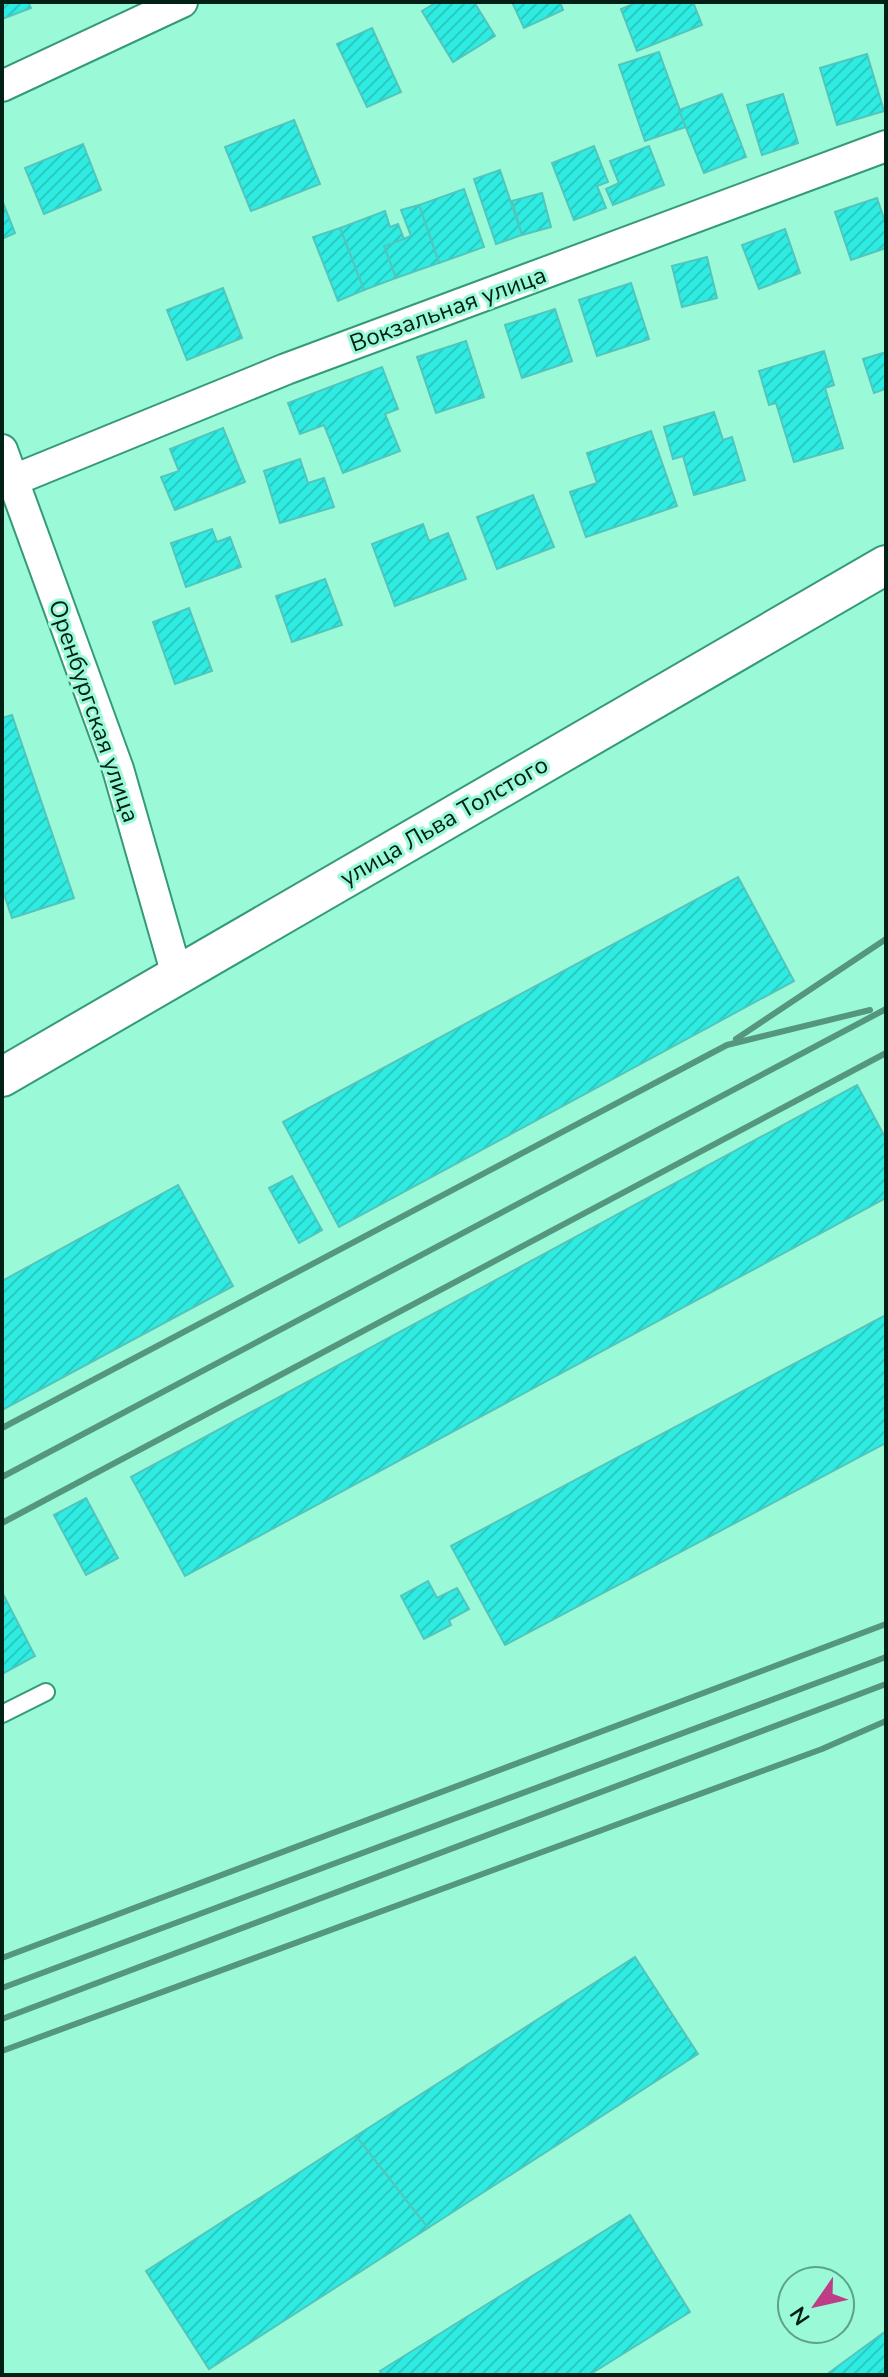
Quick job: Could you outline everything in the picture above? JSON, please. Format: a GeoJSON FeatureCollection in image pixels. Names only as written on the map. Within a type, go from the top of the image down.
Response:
{"type":"FeatureCollection","features":[{"type":"Feature","properties":{"kind":"street"},"geometry":{"type":"LineString","coordinates":[[2,86],[182,2]]}},
{"type":"Feature","properties":{"kind":"street","name":"Вокзальная улица"},"geometry":{"type":"LineString","coordinates":[[14,480],[286,369],[886,146]]}},
{"type":"Feature","properties":{"kind":"street","name":"Оренбургская улица"},"geometry":{"type":"LineString","coordinates":[[2,450],[118,769],[177,975]]}},
{"type":"Feature","properties":{"kind":"street","name":"улица Льва Толстого"},"geometry":{"type":"LineString","coordinates":[[2,1077],[886,565]]}},
{"type":"Feature","properties":{"kind":"lane"},"geometry":{"type":"LineString","coordinates":[[2,1714],[46,1692]]}},
{"type":"Feature","properties":{"kind":"building"},"geometry":{"type":"Polygon","coordinates":[[[2,2],[28,2],[31,8],[2,19],[2,2]]]}},
{"type":"Feature","properties":{"kind":"building"},"geometry":{"type":"Polygon","coordinates":[[[437,2],[474,2],[495,36],[453,62],[422,11],[437,2]]]}},
{"type":"Feature","properties":{"kind":"building"},"geometry":{"type":"Polygon","coordinates":[[[512,2],[560,2],[563,10],[524,28],[512,2]]]}},
{"type":"Feature","properties":{"kind":"building"},"geometry":{"type":"Polygon","coordinates":[[[638,2],[693,2],[702,25],[637,51],[621,9],[638,2]]]}},
{"type":"Feature","properties":{"kind":"building"},"geometry":{"type":"Polygon","coordinates":[[[372,28],[401,92],[367,107],[337,44],[372,28]]]}},
{"type":"Feature","properties":{"kind":"building"},"geometry":{"type":"Polygon","coordinates":[[[659,52],[686,127],[645,141],[619,65],[659,52]]]}},
{"type":"Feature","properties":{"kind":"building"},"geometry":{"type":"Polygon","coordinates":[[[867,54],[884,111],[837,125],[820,68],[867,54]]]}},
{"type":"Feature","properties":{"kind":"building"},"geometry":{"type":"Polygon","coordinates":[[[722,94],[746,157],[704,173],[679,110],[722,94]]]}},
{"type":"Feature","properties":{"kind":"building"},"geometry":{"type":"Polygon","coordinates":[[[783,94],[798,143],[762,155],[747,105],[783,94]]]}},
{"type":"Feature","properties":{"kind":"building"},"geometry":{"type":"Polygon","coordinates":[[[294,120],[320,184],[251,211],[225,147],[294,120]]]}},
{"type":"Feature","properties":{"kind":"building"},"geometry":{"type":"Polygon","coordinates":[[[83,144],[101,190],[44,214],[25,168],[83,144]]]}},
{"type":"Feature","properties":{"kind":"building"},"geometry":{"type":"Polygon","coordinates":[[[594,146],[608,182],[597,186],[606,208],[574,220],[552,163],[594,146]]]}},
{"type":"Feature","properties":{"kind":"building"},"geometry":{"type":"Polygon","coordinates":[[[649,146],[664,185],[613,205],[606,189],[619,183],[610,161],[649,146]]]}},
{"type":"Feature","properties":{"kind":"building"},"geometry":{"type":"Polygon","coordinates":[[[500,170],[522,235],[496,244],[474,179],[500,170]]]}},
{"type":"Feature","properties":{"kind":"building"},"geometry":{"type":"Polygon","coordinates":[[[464,189],[484,247],[439,263],[419,205],[464,189]]]}},
{"type":"Feature","properties":{"kind":"building"},"geometry":{"type":"Polygon","coordinates":[[[542,193],[551,227],[522,235],[512,201],[542,193]]]}},
{"type":"Feature","properties":{"kind":"building"},"geometry":{"type":"Polygon","coordinates":[[[877,198],[886,225],[886,248],[851,260],[835,212],[877,198]]]}},
{"type":"Feature","properties":{"kind":"building"},"geometry":{"type":"Polygon","coordinates":[[[2,200],[15,233],[2,239],[2,200]]]}},
{"type":"Feature","properties":{"kind":"building"},"geometry":{"type":"Polygon","coordinates":[[[419,205],[439,263],[396,278],[384,246],[411,236],[401,210],[419,205]]]}},
{"type":"Feature","properties":{"kind":"building"},"geometry":{"type":"Polygon","coordinates":[[[385,211],[390,227],[398,224],[404,239],[384,246],[396,278],[364,290],[340,228],[385,211]]]}},
{"type":"Feature","properties":{"kind":"building"},"geometry":{"type":"Polygon","coordinates":[[[340,228],[364,290],[338,301],[313,237],[340,228]]]}},
{"type":"Feature","properties":{"kind":"building"},"geometry":{"type":"Polygon","coordinates":[[[785,229],[800,273],[759,289],[742,245],[785,229]]]}},
{"type":"Feature","properties":{"kind":"building"},"geometry":{"type":"Polygon","coordinates":[[[707,257],[717,298],[682,307],[672,266],[707,257]]]}},
{"type":"Feature","properties":{"kind":"building"},"geometry":{"type":"Polygon","coordinates":[[[631,283],[649,339],[597,356],[579,300],[631,283]]]}},
{"type":"Feature","properties":{"kind":"building"},"geometry":{"type":"Polygon","coordinates":[[[223,288],[242,338],[187,360],[167,310],[223,288]]]}},
{"type":"Feature","properties":{"kind":"building"},"geometry":{"type":"Polygon","coordinates":[[[555,309],[572,361],[522,378],[505,325],[555,309]]]}},
{"type":"Feature","properties":{"kind":"building"},"geometry":{"type":"Polygon","coordinates":[[[466,341],[484,397],[436,413],[417,357],[466,341]]]}},
{"type":"Feature","properties":{"kind":"building"},"geometry":{"type":"Polygon","coordinates":[[[824,351],[834,385],[825,388],[843,448],[794,462],[776,403],[769,405],[759,371],[824,351]]]}},
{"type":"Feature","properties":{"kind":"building"},"geometry":{"type":"Polygon","coordinates":[[[886,352],[886,393],[885,389],[874,393],[863,359],[886,352]]]}},
{"type":"Feature","properties":{"kind":"building"},"geometry":{"type":"Polygon","coordinates":[[[382,367],[398,409],[385,414],[400,451],[343,473],[324,425],[300,434],[288,403],[382,367]]]}},
{"type":"Feature","properties":{"kind":"building"},"geometry":{"type":"Polygon","coordinates":[[[714,412],[723,440],[732,437],[745,480],[694,495],[683,456],[673,459],[664,427],[714,412]]]}},
{"type":"Feature","properties":{"kind":"building"},"geometry":{"type":"Polygon","coordinates":[[[223,428],[245,482],[175,510],[161,477],[179,471],[170,449],[223,428]]]}},
{"type":"Feature","properties":{"kind":"building"},"geometry":{"type":"Polygon","coordinates":[[[651,431],[677,506],[586,537],[570,492],[597,483],[587,453],[651,431]]]}},
{"type":"Feature","properties":{"kind":"building"},"geometry":{"type":"Polygon","coordinates":[[[300,459],[308,483],[324,478],[334,507],[280,523],[264,471],[300,459]]]}},
{"type":"Feature","properties":{"kind":"building"},"geometry":{"type":"Polygon","coordinates":[[[533,495],[554,547],[497,569],[477,517],[533,495]]]}},
{"type":"Feature","properties":{"kind":"building"},"geometry":{"type":"Polygon","coordinates":[[[423,524],[429,541],[448,533],[466,579],[395,606],[372,544],[423,524]]]}},
{"type":"Feature","properties":{"kind":"building"},"geometry":{"type":"Polygon","coordinates":[[[212,529],[217,542],[230,537],[241,567],[186,587],[171,543],[212,529]]]}},
{"type":"Feature","properties":{"kind":"building"},"geometry":{"type":"Polygon","coordinates":[[[325,579],[342,625],[292,642],[276,596],[325,579]]]}},
{"type":"Feature","properties":{"kind":"building"},"geometry":{"type":"Polygon","coordinates":[[[189,608],[212,671],[175,684],[153,622],[189,608]]]}},
{"type":"Feature","properties":{"kind":"building"},"geometry":{"type":"Polygon","coordinates":[[[12,715],[74,898],[12,918],[2,888],[2,718],[12,715]]]}},
{"type":"Feature","properties":{"kind":"building"},"geometry":{"type":"Polygon","coordinates":[[[738,877],[794,981],[339,1227],[283,1122],[738,877]]]}},
{"type":"Feature","properties":{"kind":"building"},"geometry":{"type":"Polygon","coordinates":[[[857,1085],[886,1139],[886,1198],[185,1576],[131,1477],[857,1085]]]}},
{"type":"Feature","properties":{"kind":"building"},"geometry":{"type":"Polygon","coordinates":[[[292,1176],[322,1230],[299,1243],[269,1188],[292,1176]]]}},
{"type":"Feature","properties":{"kind":"building"},"geometry":{"type":"Polygon","coordinates":[[[178,1185],[233,1286],[2,1410],[2,1281],[178,1185]]]}},
{"type":"Feature","properties":{"kind":"building"},"geometry":{"type":"Polygon","coordinates":[[[886,1315],[886,1443],[505,1645],[451,1546],[886,1315]]]}},
{"type":"Feature","properties":{"kind":"building"},"geometry":{"type":"Polygon","coordinates":[[[86,1498],[118,1558],[86,1575],[54,1515],[86,1498]]]}},
{"type":"Feature","properties":{"kind":"building"},"geometry":{"type":"Polygon","coordinates":[[[428,1581],[437,1598],[457,1588],[469,1609],[449,1620],[451,1625],[424,1639],[401,1596],[428,1581]]]}},
{"type":"Feature","properties":{"kind":"building"},"geometry":{"type":"Polygon","coordinates":[[[2,1592],[35,1656],[2,1674],[2,1592]]]}},
{"type":"Feature","properties":{"kind":"building"},"geometry":{"type":"Polygon","coordinates":[[[635,1957],[698,2054],[428,2228],[356,2136],[635,1957]]]}},
{"type":"Feature","properties":{"kind":"building"},"geometry":{"type":"Polygon","coordinates":[[[356,2136],[428,2228],[209,2369],[146,2271],[356,2136]]]}},
{"type":"Feature","properties":{"kind":"building"},"geometry":{"type":"Polygon","coordinates":[[[630,2215],[690,2312],[589,2375],[382,2375],[380,2371],[630,2215]]]}},
{"type":"Feature","properties":{"kind":"building"},"geometry":{"type":"Polygon","coordinates":[[[886,2331],[886,2375],[826,2375],[886,2331]]]}},
{"type":"Feature","properties":{"kind":"railway"},"geometry":{"type":"LineString","coordinates":[[736,1039],[886,939]]}},
{"type":"Feature","properties":{"kind":"railway"},"geometry":{"type":"LineString","coordinates":[[2,1477],[886,1009]]}},
{"type":"Feature","properties":{"kind":"railway"},"geometry":{"type":"LineString","coordinates":[[2,1428],[727,1045],[870,1010]]}},
{"type":"Feature","properties":{"kind":"railway"},"geometry":{"type":"LineString","coordinates":[[2,1523],[886,1053]]}},
{"type":"Feature","properties":{"kind":"railway"},"geometry":{"type":"LineString","coordinates":[[2,1958],[886,1624]]}},
{"type":"Feature","properties":{"kind":"railway"},"geometry":{"type":"LineString","coordinates":[[2,1988],[886,1657]]}},
{"type":"Feature","properties":{"kind":"railway"},"geometry":{"type":"LineString","coordinates":[[2,2019],[886,1684]]}},
{"type":"Feature","properties":{"kind":"railway"},"geometry":{"type":"LineString","coordinates":[[2,2051],[822,1749],[886,1721]]}}]}
